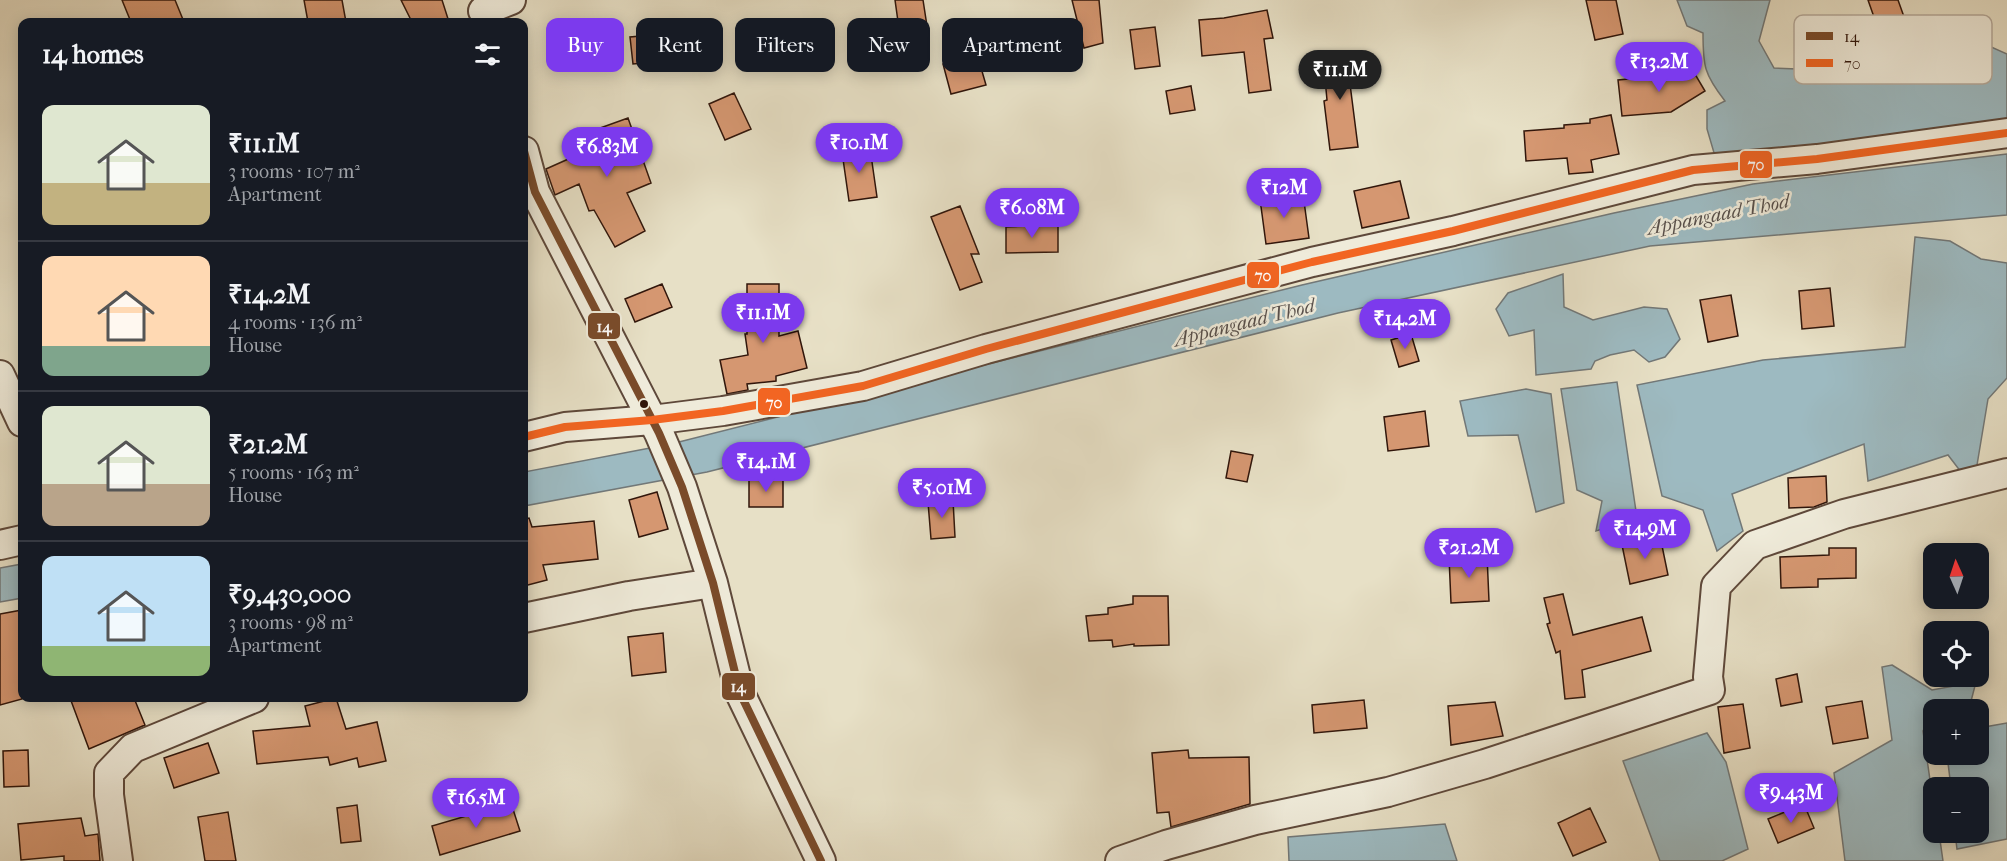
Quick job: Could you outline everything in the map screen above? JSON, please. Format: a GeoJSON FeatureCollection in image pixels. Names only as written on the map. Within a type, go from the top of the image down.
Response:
{"type":"FeatureCollection","features":[{"type":"Feature","properties":{"kind":"street"},"geometry":{"type":"LineString","coordinates":[[483,11],[511,0]]}},
{"type":"Feature","properties":{"kind":"street"},"geometry":{"type":"LineString","coordinates":[[528,436],[566,427],[656,426],[723,411],[863,386],[986,349],[1312,262],[1453,231],[1693,170],[1818,159],[2007,133]]}},
{"type":"Feature","properties":{"kind":"street"},"geometry":{"type":"LineString","coordinates":[[528,166],[535,192],[656,426],[682,487],[713,583],[740,693],[821,861]]}},
{"type":"Feature","properties":{"kind":"street"},"geometry":{"type":"LineString","coordinates":[[0,375],[18,413]]}},
{"type":"Feature","properties":{"kind":"street"},"geometry":{"type":"LineString","coordinates":[[1120,861],[1166,845],[1255,820],[1410,786],[1485,764],[1710,690],[1708,677],[1716,586],[1755,545],[1845,514],[2007,473]]}},
{"type":"Feature","properties":{"kind":"street"},"geometry":{"type":"LineString","coordinates":[[0,545],[18,541]]}},
{"type":"Feature","properties":{"kind":"street"},"geometry":{"type":"LineString","coordinates":[[528,617],[629,596],[713,583]]}},
{"type":"Feature","properties":{"kind":"street"},"geometry":{"type":"LineString","coordinates":[[118,861],[109,795],[109,773],[133,748],[244,702]]}},
{"type":"Feature","properties":{"kind":"water"},"geometry":{"type":"Polygon","coordinates":[[[1677,0],[1770,0],[1759,41],[1774,68],[1794,69],[1794,84],[1992,84],[1992,47],[2007,54],[2007,120],[1717,163],[1707,129],[1707,110],[1725,101],[1706,69],[1703,33],[1687,26],[1677,0]]]}},
{"type":"Feature","properties":{"kind":"water","name":"Appangaad Thod"},"geometry":{"type":"Polygon","coordinates":[[[2007,154],[2007,215],[1650,246],[1338,313],[707,472],[528,505],[528,471],[671,444],[1302,285],[1614,213],[1753,184],[2007,154]]]}},
{"type":"Feature","properties":{"kind":"water"},"geometry":{"type":"Polygon","coordinates":[[[1915,237],[1950,241],[1981,259],[2007,263],[2007,378],[1988,399],[1976,471],[1961,472],[1948,455],[1868,481],[1864,444],[1732,494],[1743,531],[1717,551],[1703,510],[1662,496],[1637,385],[1763,360],[1905,347],[1915,237]]]}},
{"type":"Feature","properties":{"kind":"water"},"geometry":{"type":"Polygon","coordinates":[[[1563,274],[1564,307],[1593,320],[1644,307],[1667,309],[1680,339],[1665,357],[1649,362],[1634,350],[1595,361],[1591,369],[1536,375],[1534,330],[1509,336],[1496,309],[1508,293],[1563,274]]]}},
{"type":"Feature","properties":{"kind":"water"},"geometry":{"type":"Polygon","coordinates":[[[1617,382],[1637,518],[1596,531],[1602,501],[1577,490],[1561,389],[1617,382]]]}},
{"type":"Feature","properties":{"kind":"water"},"geometry":{"type":"Polygon","coordinates":[[[1526,389],[1551,394],[1564,503],[1536,512],[1518,435],[1468,436],[1460,401],[1526,389]]]}},
{"type":"Feature","properties":{"kind":"water"},"geometry":{"type":"Polygon","coordinates":[[[18,565],[18,599],[0,602],[0,568],[18,565]]]}},
{"type":"Feature","properties":{"kind":"water"},"geometry":{"type":"Polygon","coordinates":[[[1892,665],[1923,684],[1923,687],[1932,690],[1948,687],[1975,687],[1972,699],[1923,699],[1923,765],[1928,765],[1930,777],[1923,777],[1923,843],[1940,843],[1943,861],[1845,861],[1834,773],[1892,740],[1882,667],[1892,665]]]}},
{"type":"Feature","properties":{"kind":"water"},"geometry":{"type":"Polygon","coordinates":[[[2007,723],[2007,839],[1989,843],[1989,777],[1950,777],[1948,765],[1989,765],[1989,726],[2007,723]]]}},
{"type":"Feature","properties":{"kind":"water"},"geometry":{"type":"Polygon","coordinates":[[[1707,733],[1726,762],[1748,849],[1722,861],[1660,861],[1623,761],[1707,733]]]}},
{"type":"Feature","properties":{"kind":"water"},"geometry":{"type":"Polygon","coordinates":[[[1445,824],[1457,861],[1289,861],[1288,837],[1445,824]]]}},
{"type":"Feature","properties":{"kind":"water"},"geometry":{"type":"Polygon","coordinates":[[[1956,843],[1987,843],[1957,849],[1956,843]]]}},
{"type":"Feature","properties":{"kind":"building"},"geometry":{"type":"Polygon","coordinates":[[[122,0],[175,0],[182,18],[129,18],[122,0]]]}},
{"type":"Feature","properties":{"kind":"building"},"geometry":{"type":"Polygon","coordinates":[[[304,0],[342,0],[345,18],[307,18],[304,0]]]}},
{"type":"Feature","properties":{"kind":"building"},"geometry":{"type":"Polygon","coordinates":[[[401,0],[442,0],[448,18],[410,18],[401,0]]]}},
{"type":"Feature","properties":{"kind":"building"},"geometry":{"type":"Polygon","coordinates":[[[895,0],[923,0],[926,18],[898,18],[895,0]]]}},
{"type":"Feature","properties":{"kind":"building"},"geometry":{"type":"Polygon","coordinates":[[[1072,0],[1099,0],[1103,43],[1084,48],[1083,18],[1076,18],[1072,0]]]}},
{"type":"Feature","properties":{"kind":"building"},"geometry":{"type":"Polygon","coordinates":[[[1586,0],[1616,0],[1623,34],[1595,40],[1586,0]]]}},
{"type":"Feature","properties":{"kind":"building"},"geometry":{"type":"Polygon","coordinates":[[[1868,0],[1898,0],[1903,15],[1873,15],[1868,0]]]}},
{"type":"Feature","properties":{"kind":"building"},"geometry":{"type":"Polygon","coordinates":[[[1267,10],[1273,38],[1264,39],[1271,90],[1249,93],[1244,52],[1202,56],[1199,20],[1267,10]]]}},
{"type":"Feature","properties":{"kind":"building"},"geometry":{"type":"Polygon","coordinates":[[[1155,27],[1160,66],[1135,69],[1130,30],[1155,27]]]}},
{"type":"Feature","properties":{"kind":"building"},"geometry":{"type":"Polygon","coordinates":[[[636,36],[636,64],[633,64],[630,37],[636,36]]]}},
{"type":"Feature","properties":{"kind":"building"},"geometry":{"type":"Polygon","coordinates":[[[1354,54],[1357,83],[1350,84],[1358,147],[1330,150],[1324,101],[1327,100],[1323,57],[1354,54]]]}},
{"type":"Feature","properties":{"kind":"building"},"geometry":{"type":"Polygon","coordinates":[[[1689,64],[1705,91],[1671,112],[1622,116],[1618,80],[1671,75],[1689,64]]]}},
{"type":"Feature","properties":{"kind":"building"},"geometry":{"type":"Polygon","coordinates":[[[945,72],[982,72],[986,85],[951,94],[945,72]]]}},
{"type":"Feature","properties":{"kind":"building"},"geometry":{"type":"Polygon","coordinates":[[[1191,86],[1195,110],[1170,114],[1166,91],[1191,86]]]}},
{"type":"Feature","properties":{"kind":"building"},"geometry":{"type":"Polygon","coordinates":[[[734,93],[751,129],[725,140],[709,104],[734,93]]]}},
{"type":"Feature","properties":{"kind":"building"},"geometry":{"type":"Polygon","coordinates":[[[1611,115],[1619,154],[1591,160],[1593,172],[1569,174],[1567,158],[1526,161],[1524,131],[1564,128],[1564,125],[1590,123],[1590,119],[1611,115]]]}},
{"type":"Feature","properties":{"kind":"building"},"geometry":{"type":"Polygon","coordinates":[[[628,118],[651,183],[627,193],[645,231],[615,247],[594,210],[589,211],[579,184],[555,195],[546,169],[584,152],[578,136],[628,118]]]}},
{"type":"Feature","properties":{"kind":"building"},"geometry":{"type":"Polygon","coordinates":[[[870,148],[877,197],[849,201],[842,152],[870,148]]]}},
{"type":"Feature","properties":{"kind":"building"},"geometry":{"type":"Polygon","coordinates":[[[1400,181],[1409,218],[1362,228],[1354,191],[1400,181]]]}},
{"type":"Feature","properties":{"kind":"building"},"geometry":{"type":"Polygon","coordinates":[[[1303,194],[1309,238],[1266,244],[1260,199],[1303,194]]]}},
{"type":"Feature","properties":{"kind":"building"},"geometry":{"type":"Polygon","coordinates":[[[960,206],[979,254],[971,254],[982,282],[960,290],[931,217],[960,206]]]}},
{"type":"Feature","properties":{"kind":"building"},"geometry":{"type":"Polygon","coordinates":[[[1058,225],[1058,252],[1006,253],[1006,227],[1058,225]]]}},
{"type":"Feature","properties":{"kind":"building"},"geometry":{"type":"Polygon","coordinates":[[[662,284],[672,307],[635,322],[625,299],[662,284]]]}},
{"type":"Feature","properties":{"kind":"building"},"geometry":{"type":"Polygon","coordinates":[[[747,284],[779,284],[779,336],[798,331],[807,368],[776,376],[776,381],[747,384],[748,390],[727,394],[720,360],[748,355],[745,334],[747,334],[747,284]]]}},
{"type":"Feature","properties":{"kind":"building"},"geometry":{"type":"Polygon","coordinates":[[[1830,288],[1834,326],[1802,329],[1799,291],[1830,288]]]}},
{"type":"Feature","properties":{"kind":"building"},"geometry":{"type":"Polygon","coordinates":[[[1731,295],[1738,336],[1708,342],[1700,300],[1731,295]]]}},
{"type":"Feature","properties":{"kind":"building"},"geometry":{"type":"Polygon","coordinates":[[[1411,334],[1419,361],[1399,367],[1391,340],[1411,334]]]}},
{"type":"Feature","properties":{"kind":"building"},"geometry":{"type":"Polygon","coordinates":[[[1425,411],[1429,446],[1388,451],[1384,417],[1425,411]]]}},
{"type":"Feature","properties":{"kind":"building"},"geometry":{"type":"Polygon","coordinates":[[[1231,451],[1253,455],[1247,482],[1226,478],[1231,451]]]}},
{"type":"Feature","properties":{"kind":"building"},"geometry":{"type":"Polygon","coordinates":[[[1826,476],[1827,502],[1814,507],[1789,508],[1788,478],[1826,476]]]}},
{"type":"Feature","properties":{"kind":"building"},"geometry":{"type":"Polygon","coordinates":[[[749,479],[783,479],[783,507],[749,507],[749,479]]]}},
{"type":"Feature","properties":{"kind":"building"},"geometry":{"type":"Polygon","coordinates":[[[657,492],[668,529],[639,537],[629,500],[657,492]]]}},
{"type":"Feature","properties":{"kind":"building"},"geometry":{"type":"Polygon","coordinates":[[[953,500],[955,537],[931,539],[928,502],[953,500]]]}},
{"type":"Feature","properties":{"kind":"building"},"geometry":{"type":"Polygon","coordinates":[[[528,518],[532,527],[594,521],[598,559],[543,565],[547,580],[528,585],[528,518]]]}},
{"type":"Feature","properties":{"kind":"building"},"geometry":{"type":"Polygon","coordinates":[[[1660,536],[1668,575],[1630,584],[1622,545],[1660,536]]]}},
{"type":"Feature","properties":{"kind":"building"},"geometry":{"type":"Polygon","coordinates":[[[1829,548],[1856,548],[1856,578],[1818,579],[1818,587],[1781,588],[1780,557],[1829,555],[1829,548]]]}},
{"type":"Feature","properties":{"kind":"building"},"geometry":{"type":"Polygon","coordinates":[[[1487,555],[1489,601],[1451,603],[1449,557],[1487,555]]]}},
{"type":"Feature","properties":{"kind":"building"},"geometry":{"type":"Polygon","coordinates":[[[1563,594],[1573,635],[1642,617],[1651,651],[1582,670],[1585,697],[1565,699],[1560,651],[1556,653],[1547,624],[1550,623],[1544,598],[1563,594]]]}},
{"type":"Feature","properties":{"kind":"building"},"geometry":{"type":"Polygon","coordinates":[[[1133,596],[1168,596],[1169,645],[1134,646],[1134,644],[1113,647],[1112,640],[1089,641],[1086,616],[1108,614],[1108,608],[1133,604],[1133,596]]]}},
{"type":"Feature","properties":{"kind":"building"},"geometry":{"type":"Polygon","coordinates":[[[18,611],[18,700],[0,705],[0,614],[18,611]]]}},
{"type":"Feature","properties":{"kind":"building"},"geometry":{"type":"Polygon","coordinates":[[[663,633],[666,672],[632,676],[628,637],[663,633]]]}},
{"type":"Feature","properties":{"kind":"building"},"geometry":{"type":"Polygon","coordinates":[[[1797,674],[1802,702],[1781,706],[1776,679],[1797,674]]]}},
{"type":"Feature","properties":{"kind":"building"},"geometry":{"type":"Polygon","coordinates":[[[1364,700],[1367,728],[1314,733],[1312,705],[1364,700]]]}},
{"type":"Feature","properties":{"kind":"building"},"geometry":{"type":"Polygon","coordinates":[[[1862,701],[1868,738],[1833,744],[1826,707],[1862,701]]]}},
{"type":"Feature","properties":{"kind":"building"},"geometry":{"type":"Polygon","coordinates":[[[71,702],[136,702],[145,725],[89,749],[71,702]]]}},
{"type":"Feature","properties":{"kind":"building"},"geometry":{"type":"Polygon","coordinates":[[[320,702],[337,702],[346,729],[377,722],[386,761],[359,767],[357,758],[330,765],[328,757],[257,764],[253,731],[310,726],[305,706],[320,702]]]}},
{"type":"Feature","properties":{"kind":"building"},"geometry":{"type":"Polygon","coordinates":[[[1495,702],[1503,736],[1451,745],[1448,706],[1495,702]]]}},
{"type":"Feature","properties":{"kind":"building"},"geometry":{"type":"Polygon","coordinates":[[[1743,704],[1750,748],[1724,753],[1718,707],[1743,704]]]}},
{"type":"Feature","properties":{"kind":"building"},"geometry":{"type":"Polygon","coordinates":[[[208,743],[219,773],[174,788],[164,758],[208,743]]]}},
{"type":"Feature","properties":{"kind":"building"},"geometry":{"type":"Polygon","coordinates":[[[28,750],[29,786],[4,787],[3,751],[28,750]]]}},
{"type":"Feature","properties":{"kind":"building"},"geometry":{"type":"Polygon","coordinates":[[[1188,750],[1189,758],[1249,757],[1250,804],[1171,827],[1169,812],[1157,813],[1152,753],[1188,750]]]}},
{"type":"Feature","properties":{"kind":"building"},"geometry":{"type":"Polygon","coordinates":[[[511,803],[520,831],[440,855],[432,826],[511,803]]]}},
{"type":"Feature","properties":{"kind":"building"},"geometry":{"type":"Polygon","coordinates":[[[1804,804],[1814,828],[1778,843],[1768,819],[1804,804]]]}},
{"type":"Feature","properties":{"kind":"building"},"geometry":{"type":"Polygon","coordinates":[[[357,805],[361,841],[341,843],[337,808],[357,805]]]}},
{"type":"Feature","properties":{"kind":"building"},"geometry":{"type":"Polygon","coordinates":[[[1590,808],[1606,842],[1573,856],[1558,823],[1590,808]]]}},
{"type":"Feature","properties":{"kind":"building"},"geometry":{"type":"Polygon","coordinates":[[[228,812],[236,861],[205,861],[198,817],[228,812]]]}},
{"type":"Feature","properties":{"kind":"building"},"geometry":{"type":"Polygon","coordinates":[[[81,818],[85,836],[98,834],[100,861],[64,861],[64,856],[21,860],[18,824],[81,818]]]}},
{"type":"Feature","properties":{"kind":"transit line","name":"70"},"geometry":{"type":"LineString","coordinates":[[528,436],[565,427],[652,420],[723,411],[863,386],[986,349],[1312,262],[1453,231],[1693,170],[1817,159],[2007,133]]}},
{"type":"Feature","properties":{"kind":"transit line","name":"14"},"geometry":{"type":"LineString","coordinates":[[528,166],[535,192],[659,433],[682,487],[713,583],[740,693],[821,861]]}}]}
